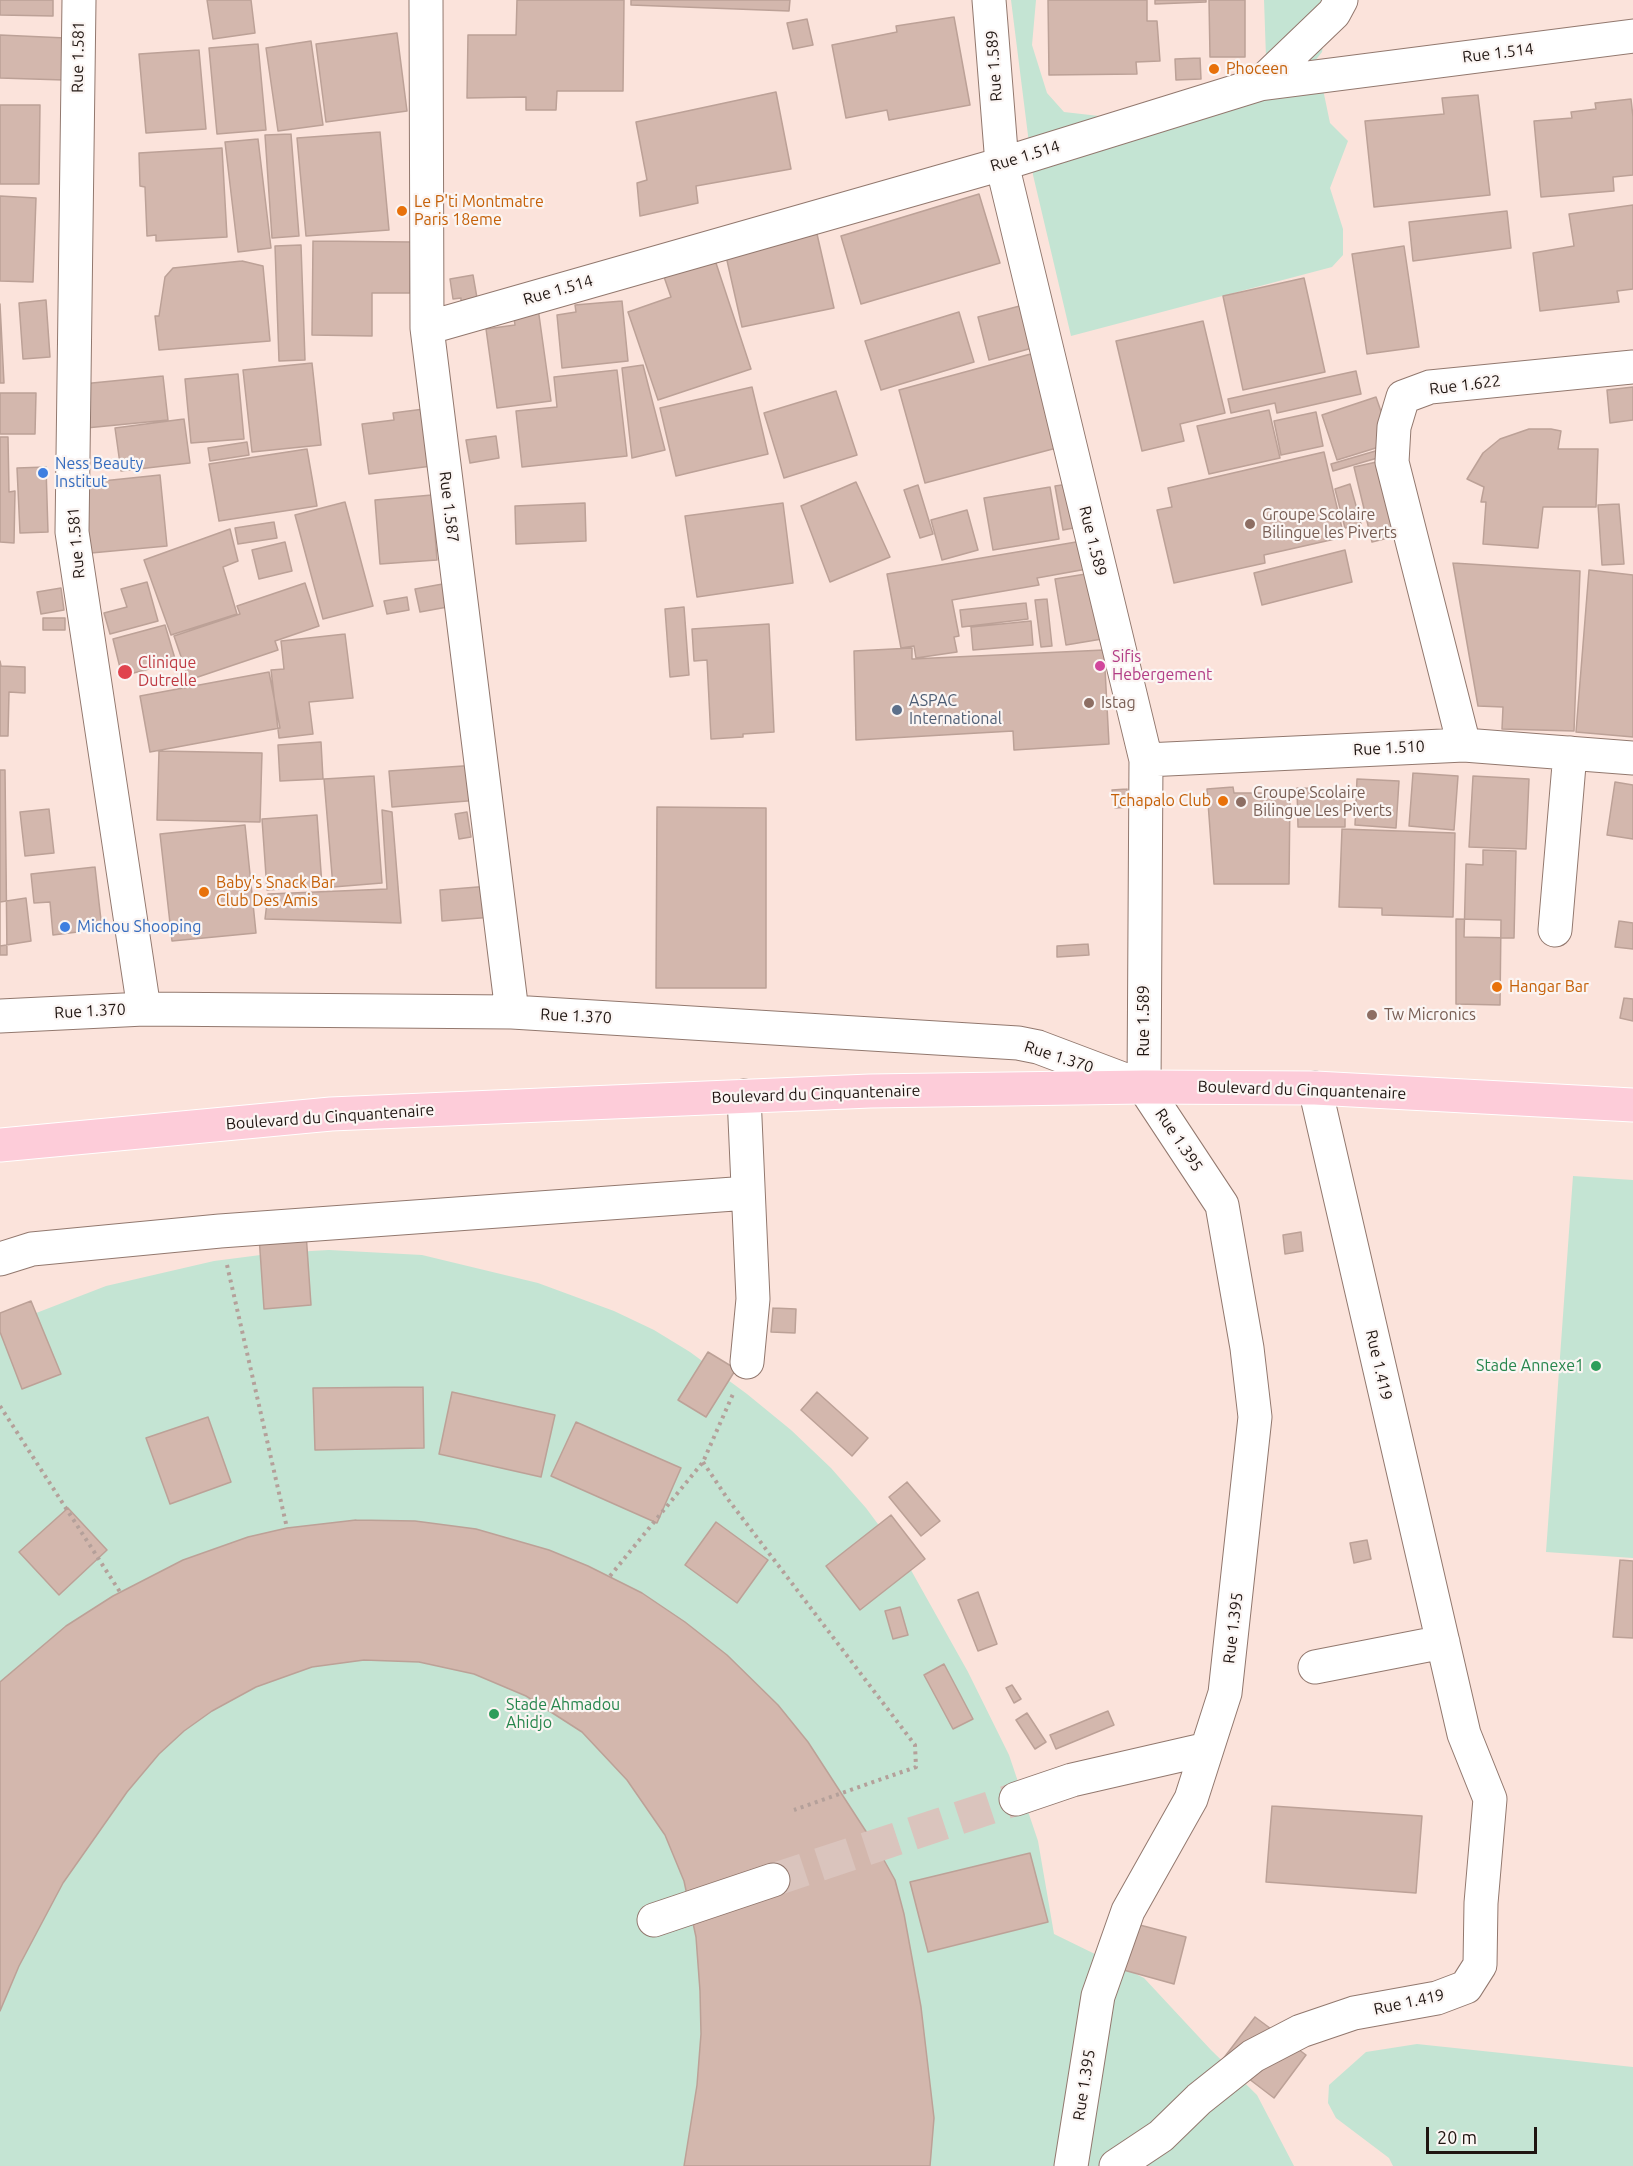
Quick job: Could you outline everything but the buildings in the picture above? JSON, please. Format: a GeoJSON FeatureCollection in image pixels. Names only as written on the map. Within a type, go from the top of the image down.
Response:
{"type":"FeatureCollection","features":[{"type":"Feature","properties":{"kind":"main road","name":"Boulevard du Cinquantenaire"},"geometry":{"type":"LineString","coordinates":[[0,1145],[331,1114],[870,1091],[1144,1087],[1315,1088],[1633,1105]]}},
{"type":"Feature","properties":{"kind":"street","name":"Rue 1.581"},"geometry":{"type":"LineString","coordinates":[[79,0],[72,532],[144,1009]]}},
{"type":"Feature","properties":{"kind":"street","name":"Rue 1.587"},"geometry":{"type":"LineString","coordinates":[[426,0],[427,328],[512,1012]]}},
{"type":"Feature","properties":{"kind":"street","name":"Rue 1.589"},"geometry":{"type":"LineString","coordinates":[[989,0],[1002,164],[1146,760],[1144,1087]]}},
{"type":"Feature","properties":{"kind":"street"},"geometry":{"type":"LineString","coordinates":[[1260,84],[1334,13],[1341,0]]}},
{"type":"Feature","properties":{"kind":"street","name":"Rue 1.514"},"geometry":{"type":"LineString","coordinates":[[427,328],[1002,164],[1260,84],[1633,36]]}},
{"type":"Feature","properties":{"kind":"street","name":"Rue 1.622"},"geometry":{"type":"LineString","coordinates":[[1464,745],[1392,462],[1394,427],[1403,397],[1430,387],[1633,367]]}},
{"type":"Feature","properties":{"kind":"street","name":"Rue 1.510"},"geometry":{"type":"LineString","coordinates":[[1146,760],[1464,745],[1633,758]]}},
{"type":"Feature","properties":{"kind":"street"},"geometry":{"type":"LineString","coordinates":[[1555,930],[1570,753]]}},
{"type":"Feature","properties":{"kind":"street","name":"Rue 1.370"},"geometry":{"type":"LineString","coordinates":[[0,1016],[144,1009],[512,1012],[1018,1043],[1038,1047],[1144,1087]]}},
{"type":"Feature","properties":{"kind":"street","name":"Rue 1.395"},"geometry":{"type":"LineString","coordinates":[[1071,2166],[1098,1996],[1128,1911],[1191,1799],[1225,1693],[1255,1417],[1247,1348],[1222,1205],[1144,1087]]}},
{"type":"Feature","properties":{"kind":"street","name":"Rue 1.419"},"geometry":{"type":"LineString","coordinates":[[1116,2166],[1161,2136],[1199,2099],[1253,2056],[1301,2031],[1354,2013],[1437,1998],[1466,1987],[1480,1965],[1481,1904],[1490,1799],[1464,1734],[1315,1088]]}},
{"type":"Feature","properties":{"kind":"street"},"geometry":{"type":"LineString","coordinates":[[744,1096],[753,1299],[747,1362]]}},
{"type":"Feature","properties":{"kind":"street"},"geometry":{"type":"LineString","coordinates":[[0,1259],[32,1249],[220,1231],[748,1193]]}},
{"type":"Feature","properties":{"kind":"street"},"geometry":{"type":"LineString","coordinates":[[1315,1667],[1443,1642]]}},
{"type":"Feature","properties":{"kind":"street"},"geometry":{"type":"LineString","coordinates":[[1016,1799],[1072,1780],[1207,1749]]}},
{"type":"Feature","properties":{"kind":"street"},"geometry":{"type":"LineString","coordinates":[[654,1920],[773,1881]]}},
{"type":"Feature","properties":{"kind":"path"},"geometry":{"type":"LineString","coordinates":[[220,1231],[287,1527]]}},
{"type":"Feature","properties":{"kind":"path"},"geometry":{"type":"LineString","coordinates":[[610,1576],[703,1461],[747,1362]]}},
{"type":"Feature","properties":{"kind":"path"},"geometry":{"type":"LineString","coordinates":[[0,1406],[120,1592]]}},
{"type":"Feature","properties":{"kind":"path"},"geometry":{"type":"LineString","coordinates":[[703,1461],[727,1497],[915,1745],[916,1767],[795,1810]]}},
{"type":"Feature","properties":{"kind":"green space"},"geometry":{"type":"Polygon","coordinates":[[[1011,0],[1036,0],[1032,45],[1047,93],[1064,112],[1099,116],[1155,108],[1244,80],[1266,57],[1264,0],[1329,0],[1322,52],[1311,66],[1319,70],[1330,123],[1348,141],[1330,188],[1343,229],[1343,255],[1332,267],[1071,336],[1033,175],[1011,0]]]}},
{"type":"Feature","properties":{"kind":"green space","name":"Stade Annexe1"},"geometry":{"type":"Polygon","coordinates":[[[1573,1176],[1633,1180],[1633,1558],[1546,1552],[1573,1176]]]}},
{"type":"Feature","properties":{"kind":"green space","name":"Stade Ahmadou Ahidjo"},"geometry":{"type":"Polygon","coordinates":[[[329,1250],[422,1255],[538,1283],[614,1311],[654,1330],[690,1352],[791,1430],[831,1468],[866,1508],[907,1563],[968,1672],[1009,1755],[1038,1841],[1054,1934],[1144,1978],[1211,2050],[1257,2095],[1294,2166],[0,2166],[0,1327],[106,1286],[214,1261],[276,1253],[329,1250]]]}},
{"type":"Feature","properties":{"kind":"green space"},"geometry":{"type":"Polygon","coordinates":[[[1417,2044],[1633,2067],[1633,2166],[1393,2166],[1389,2158],[1336,2118],[1328,2103],[1329,2085],[1366,2052],[1417,2044]]]}},
{"type":"Feature","properties":{"kind":"tunnel"},"geometry":{"type":"LineString","coordinates":[[773,1880],[1016,1799]]}},
{"type":"Feature","properties":{"kind":"place","name":"Phoceen"},"geometry":{"type":"Point","coordinates":[1214,69]}},
{"type":"Feature","properties":{"kind":"place","name":"Le P'ti Montmatre Paris 18eme"},"geometry":{"type":"Point","coordinates":[402,211]}},
{"type":"Feature","properties":{"kind":"place","name":"Ness Beauty Institut"},"geometry":{"type":"Point","coordinates":[43,473]}},
{"type":"Feature","properties":{"kind":"place","name":"Groupe Scolaire Bilingue les Piverts"},"geometry":{"type":"Point","coordinates":[1250,524]}},
{"type":"Feature","properties":{"kind":"place","name":"Sifis Hebergement"},"geometry":{"type":"Point","coordinates":[1100,666]}},
{"type":"Feature","properties":{"kind":"place","name":"Clinique Dutrelle"},"geometry":{"type":"Point","coordinates":[125,672]}},
{"type":"Feature","properties":{"kind":"place","name":"Istag"},"geometry":{"type":"Point","coordinates":[1089,703]}},
{"type":"Feature","properties":{"kind":"place","name":"ASPAC International"},"geometry":{"type":"Point","coordinates":[897,710]}},
{"type":"Feature","properties":{"kind":"place","name":"Tchapalo Club"},"geometry":{"type":"Point","coordinates":[1223,801]}},
{"type":"Feature","properties":{"kind":"place","name":"Croupe Scolaire Bilingue Les Piverts"},"geometry":{"type":"Point","coordinates":[1241,802]}},
{"type":"Feature","properties":{"kind":"place","name":"Baby's Snack Bar Club Des Amis"},"geometry":{"type":"Point","coordinates":[204,892]}},
{"type":"Feature","properties":{"kind":"place","name":"Michou Shooping"},"geometry":{"type":"Point","coordinates":[65,927]}},
{"type":"Feature","properties":{"kind":"place","name":"Hangar Bar"},"geometry":{"type":"Point","coordinates":[1497,987]}},
{"type":"Feature","properties":{"kind":"place","name":"Tw Micronics"},"geometry":{"type":"Point","coordinates":[1372,1015]}},
{"type":"Feature","properties":{"kind":"place","name":"Stade Annexe1"},"geometry":{"type":"Point","coordinates":[1596,1366]}},
{"type":"Feature","properties":{"kind":"place","name":"Stade Ahmadou Ahidjo"},"geometry":{"type":"Point","coordinates":[494,1714]}}]}
